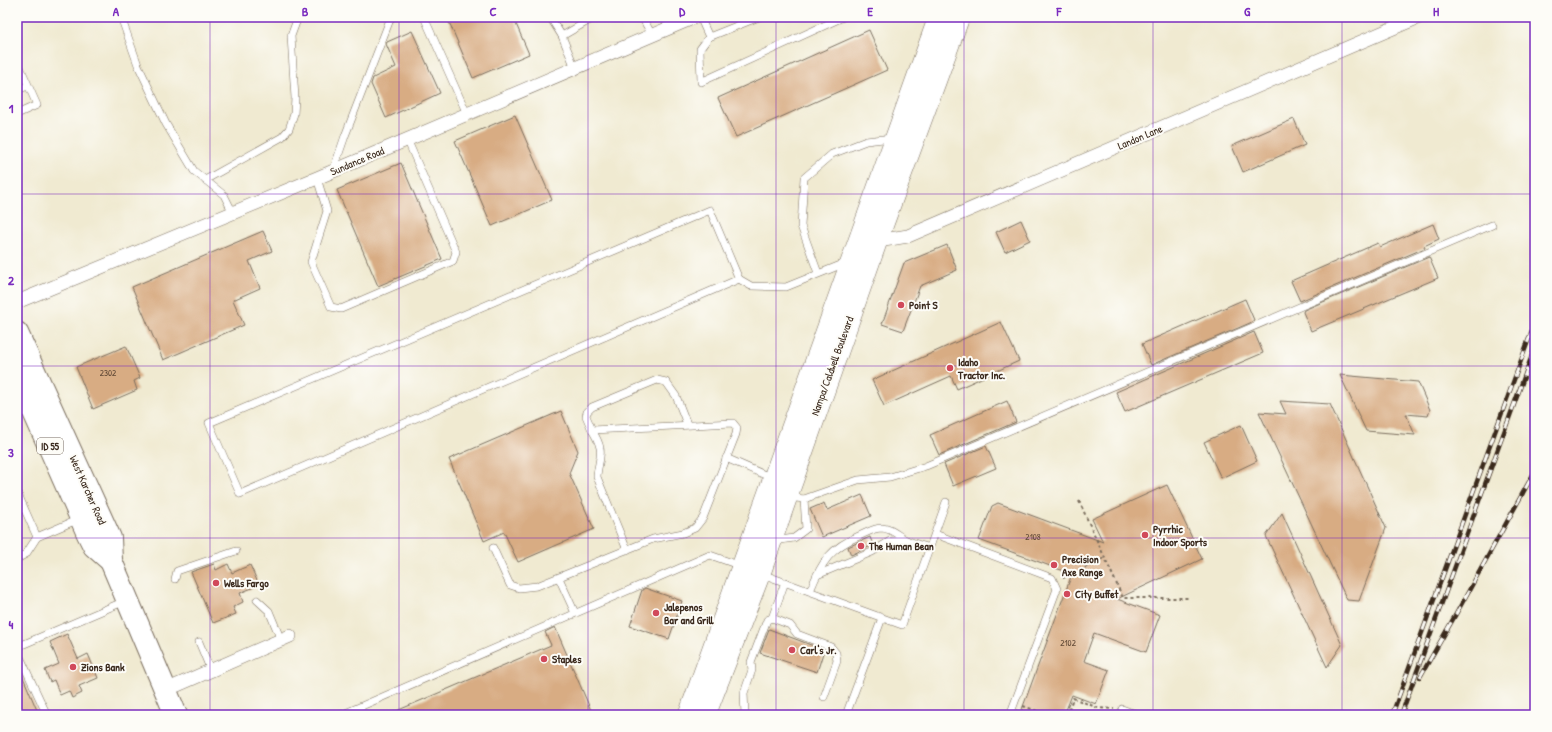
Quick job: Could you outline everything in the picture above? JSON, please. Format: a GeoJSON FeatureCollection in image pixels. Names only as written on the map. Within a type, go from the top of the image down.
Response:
{"type":"FeatureCollection","features":[{"type":"Feature","properties":{"kind":"highway","name":"West Karcher Road"},"geometry":{"type":"LineString","coordinates":[[17,333],[110,538],[111,561],[176,715]]}},
{"type":"Feature","properties":{"kind":"highway","name":"West Karcher Road"},"geometry":{"type":"LineString","coordinates":[[17,374],[94,546],[111,561]]}},
{"type":"Feature","properties":{"kind":"main road","name":"Nampa/Caldwell Boulevard"},"geometry":{"type":"LineString","coordinates":[[689,715],[750,570],[770,542],[795,498],[895,137],[938,17]]}},
{"type":"Feature","properties":{"kind":"main road","name":"Nampa/Caldwell Boulevard"},"geometry":{"type":"LineString","coordinates":[[705,715],[750,570],[773,478],[851,261],[867,242],[959,17]]}},
{"type":"Feature","properties":{"kind":"street","name":"Sundance Road"},"geometry":{"type":"LineString","coordinates":[[17,302],[318,178],[575,68],[652,35],[673,21],[695,17]]}},
{"type":"Feature","properties":{"kind":"street","name":"Landon Lane"},"geometry":{"type":"LineString","coordinates":[[867,242],[908,236],[1419,17]]}},
{"type":"Feature","properties":{"kind":"street"},"geometry":{"type":"LineString","coordinates":[[166,690],[286,638]]}},
{"type":"Feature","properties":{"kind":"lane"},"geometry":{"type":"LineString","coordinates":[[121,17],[138,65],[166,124],[194,171],[224,195],[233,213]]}},
{"type":"Feature","properties":{"kind":"lane"},"geometry":{"type":"LineString","coordinates":[[205,180],[282,137],[289,129],[294,114],[295,98],[291,36],[298,17]]}},
{"type":"Feature","properties":{"kind":"lane"},"geometry":{"type":"LineString","coordinates":[[333,171],[391,17]]}},
{"type":"Feature","properties":{"kind":"lane"},"geometry":{"type":"LineString","coordinates":[[424,17],[467,114]]}},
{"type":"Feature","properties":{"kind":"lane"},"geometry":{"type":"LineString","coordinates":[[550,17],[562,36],[575,68]]}},
{"type":"Feature","properties":{"kind":"lane"},"geometry":{"type":"LineString","coordinates":[[562,36],[595,17]]}},
{"type":"Feature","properties":{"kind":"lane"},"geometry":{"type":"LineString","coordinates":[[642,17],[652,35]]}},
{"type":"Feature","properties":{"kind":"lane"},"geometry":{"type":"LineString","coordinates":[[700,17],[709,38]]}},
{"type":"Feature","properties":{"kind":"lane"},"geometry":{"type":"LineString","coordinates":[[759,17],[709,38],[700,49],[701,82],[843,17]]}},
{"type":"Feature","properties":{"kind":"lane"},"geometry":{"type":"LineString","coordinates":[[17,114],[37,105],[28,86],[20,76],[18,66]]}},
{"type":"Feature","properties":{"kind":"lane"},"geometry":{"type":"LineString","coordinates":[[18,90],[28,86]]}},
{"type":"Feature","properties":{"kind":"lane"},"geometry":{"type":"LineString","coordinates":[[818,273],[801,226],[804,178],[832,154],[866,141],[895,137]]}},
{"type":"Feature","properties":{"kind":"lane"},"geometry":{"type":"LineString","coordinates":[[318,178],[327,211],[311,262],[331,307],[340,309],[453,262],[456,252],[407,139]]}},
{"type":"Feature","properties":{"kind":"lane"},"geometry":{"type":"LineString","coordinates":[[739,279],[240,494],[209,423],[710,210],[739,279],[751,286],[786,287],[851,261]]}},
{"type":"Feature","properties":{"kind":"lane"},"geometry":{"type":"LineString","coordinates":[[770,542],[794,538],[806,528],[795,498],[858,480],[890,477],[926,466],[1492,225]]}},
{"type":"Feature","properties":{"kind":"lane"},"geometry":{"type":"LineString","coordinates":[[627,550],[597,477],[597,467],[601,454],[600,447],[586,416],[587,412],[592,407],[657,380],[666,382],[676,396],[687,424]]}},
{"type":"Feature","properties":{"kind":"lane"},"geometry":{"type":"LineString","coordinates":[[493,548],[510,585],[519,588],[537,586],[653,539],[683,533],[695,528],[703,518],[737,428],[733,423],[687,424],[592,430]]}},
{"type":"Feature","properties":{"kind":"lane"},"geometry":{"type":"LineString","coordinates":[[726,458],[773,478]]}},
{"type":"Feature","properties":{"kind":"lane"},"geometry":{"type":"LineString","coordinates":[[17,492],[37,538]]}},
{"type":"Feature","properties":{"kind":"lane"},"geometry":{"type":"LineString","coordinates":[[341,715],[710,555],[902,625],[946,502]]}},
{"type":"Feature","properties":{"kind":"lane"},"geometry":{"type":"LineString","coordinates":[[17,559],[26,554],[37,538],[81,518]]}},
{"type":"Feature","properties":{"kind":"lane"},"geometry":{"type":"LineString","coordinates":[[810,591],[816,575],[827,557],[845,541],[876,528],[883,528],[896,532],[906,540]]}},
{"type":"Feature","properties":{"kind":"lane"},"geometry":{"type":"LineString","coordinates":[[935,534],[1052,578],[1057,588],[1010,715]]}},
{"type":"Feature","properties":{"kind":"lane"},"geometry":{"type":"LineString","coordinates":[[816,575],[872,552],[890,540],[906,540],[930,548]]}},
{"type":"Feature","properties":{"kind":"lane"},"geometry":{"type":"LineString","coordinates":[[175,579],[177,571],[236,552]]}},
{"type":"Feature","properties":{"kind":"lane"},"geometry":{"type":"LineString","coordinates":[[559,578],[574,613]]}},
{"type":"Feature","properties":{"kind":"lane"},"geometry":{"type":"LineString","coordinates":[[745,715],[744,693],[752,670],[751,662],[767,620],[772,618],[785,582]]}},
{"type":"Feature","properties":{"kind":"lane"},"geometry":{"type":"LineString","coordinates":[[17,647],[128,600]]}},
{"type":"Feature","properties":{"kind":"lane"},"geometry":{"type":"LineString","coordinates":[[257,600],[269,611],[286,638]]}},
{"type":"Feature","properties":{"kind":"lane"},"geometry":{"type":"LineString","coordinates":[[772,618],[790,625],[797,634],[832,647],[834,650],[837,661],[824,697]]}},
{"type":"Feature","properties":{"kind":"lane"},"geometry":{"type":"LineString","coordinates":[[846,715],[882,618]]}},
{"type":"Feature","properties":{"kind":"lane"},"geometry":{"type":"LineString","coordinates":[[199,642],[210,671]]}},
{"type":"Feature","properties":{"kind":"lane"},"geometry":{"type":"LineString","coordinates":[[17,658],[21,659],[47,715]]}},
{"type":"Feature","properties":{"kind":"lane"},"geometry":{"type":"LineString","coordinates":[[1122,709],[1138,715]]}},
{"type":"Feature","properties":{"kind":"lane"},"geometry":{"type":"LineString","coordinates":[[1529,715],[1535,711]]}},
{"type":"Feature","properties":{"kind":"path"},"geometry":{"type":"LineString","coordinates":[[1079,501],[1123,598],[1190,598]]}},
{"type":"Feature","properties":{"kind":"path"},"geometry":{"type":"LineString","coordinates":[[1054,582],[1105,558]]}},
{"type":"Feature","properties":{"kind":"path"},"geometry":{"type":"LineString","coordinates":[[1067,715],[1073,698],[1098,708],[1122,709]]}},
{"type":"Feature","properties":{"kind":"path"},"geometry":{"type":"LineString","coordinates":[[1015,703],[1048,715]]}},
{"type":"Feature","properties":{"kind":"building"},"geometry":{"type":"Polygon","coordinates":[[[447,17],[513,17],[529,54],[473,78],[447,17]]]}},
{"type":"Feature","properties":{"kind":"building"},"geometry":{"type":"Polygon","coordinates":[[[869,30],[887,70],[736,137],[718,98],[869,30]]]}},
{"type":"Feature","properties":{"kind":"building"},"geometry":{"type":"Polygon","coordinates":[[[412,31],[440,93],[386,118],[371,84],[373,78],[396,67],[386,44],[387,42],[412,31]]]}},
{"type":"Feature","properties":{"kind":"building"},"geometry":{"type":"Polygon","coordinates":[[[515,115],[552,200],[492,226],[455,141],[515,115]]]}},
{"type":"Feature","properties":{"kind":"building"},"geometry":{"type":"Polygon","coordinates":[[[1294,119],[1305,145],[1243,172],[1232,146],[1294,119]]]}},
{"type":"Feature","properties":{"kind":"building"},"geometry":{"type":"Polygon","coordinates":[[[401,163],[442,259],[378,286],[337,190],[401,163]]]}},
{"type":"Feature","properties":{"kind":"building"},"geometry":{"type":"Polygon","coordinates":[[[1021,220],[1030,240],[1005,252],[996,232],[1021,220]]]}},
{"type":"Feature","properties":{"kind":"building"},"geometry":{"type":"Polygon","coordinates":[[[1433,224],[1439,239],[1424,246],[1425,248],[1300,301],[1291,281],[1378,243],[1380,247],[1433,224]]]}},
{"type":"Feature","properties":{"kind":"building"},"geometry":{"type":"Polygon","coordinates":[[[263,231],[272,251],[249,261],[260,288],[233,300],[244,325],[163,360],[132,287],[263,231]]]}},
{"type":"Feature","properties":{"kind":"building","name":"Point S"},"geometry":{"type":"Polygon","coordinates":[[[947,245],[957,270],[920,286],[903,331],[882,324],[904,263],[947,245]]]}},
{"type":"Feature","properties":{"kind":"building"},"geometry":{"type":"Polygon","coordinates":[[[1429,257],[1438,278],[1311,331],[1303,312],[1304,310],[1429,257]]]}},
{"type":"Feature","properties":{"kind":"building"},"geometry":{"type":"Polygon","coordinates":[[[1245,299],[1254,320],[1250,323],[1151,365],[1142,344],[1245,299]]]}},
{"type":"Feature","properties":{"kind":"building","name":"Idaho Tractor Inc."},"geometry":{"type":"Polygon","coordinates":[[[1001,322],[1019,361],[957,389],[951,376],[884,406],[872,380],[1001,322]]]}},
{"type":"Feature","properties":{"kind":"building"},"geometry":{"type":"Polygon","coordinates":[[[1254,332],[1263,353],[1125,412],[1116,392],[1254,332]]]}},
{"type":"Feature","properties":{"kind":"building"},"geometry":{"type":"Polygon","coordinates":[[[126,346],[140,378],[134,381],[137,390],[93,409],[76,367],[126,346]]]}},
{"type":"Feature","properties":{"kind":"building"},"geometry":{"type":"Polygon","coordinates":[[[1340,375],[1418,382],[1430,410],[1428,416],[1406,414],[1415,435],[1366,431],[1340,375]]]}},
{"type":"Feature","properties":{"kind":"building"},"geometry":{"type":"Polygon","coordinates":[[[1007,401],[1016,422],[939,455],[930,435],[1007,401]]]}},
{"type":"Feature","properties":{"kind":"building"},"geometry":{"type":"Polygon","coordinates":[[[1280,401],[1330,404],[1386,528],[1359,601],[1347,600],[1259,412],[1286,414],[1280,401]]]}},
{"type":"Feature","properties":{"kind":"building"},"geometry":{"type":"Polygon","coordinates":[[[561,411],[578,451],[569,473],[594,529],[518,562],[504,532],[484,541],[449,459],[561,411]]]}},
{"type":"Feature","properties":{"kind":"building"},"geometry":{"type":"Polygon","coordinates":[[[1241,425],[1257,461],[1221,478],[1204,442],[1241,425]]]}},
{"type":"Feature","properties":{"kind":"building"},"geometry":{"type":"Polygon","coordinates":[[[986,446],[996,468],[953,486],[944,464],[986,446]]]}},
{"type":"Feature","properties":{"kind":"building"},"geometry":{"type":"Polygon","coordinates":[[[1167,485],[1202,559],[1117,599],[1160,615],[1146,652],[1094,633],[1084,661],[1109,670],[1096,704],[1072,695],[1064,715],[1029,715],[1021,712],[1072,574],[979,540],[992,506],[998,503],[1103,542],[1092,519],[1167,485]]]}},
{"type":"Feature","properties":{"kind":"building"},"geometry":{"type":"Polygon","coordinates":[[[862,495],[871,516],[822,537],[810,509],[824,503],[827,510],[862,495]]]}},
{"type":"Feature","properties":{"kind":"building"},"geometry":{"type":"Polygon","coordinates":[[[1282,513],[1342,645],[1327,667],[1266,536],[1282,513]]]}},
{"type":"Feature","properties":{"kind":"building","name":"The Human Bean"},"geometry":{"type":"Polygon","coordinates":[[[870,537],[873,545],[851,555],[848,547],[870,537]]]}},
{"type":"Feature","properties":{"kind":"building","name":"Wells Fargo"},"geometry":{"type":"Polygon","coordinates":[[[214,564],[216,570],[228,564],[232,573],[250,565],[259,585],[240,593],[243,602],[233,607],[236,614],[213,623],[191,572],[214,564]]]}},
{"type":"Feature","properties":{"kind":"building","name":"Jalepenos Bar and Grill"},"geometry":{"type":"Polygon","coordinates":[[[645,588],[682,601],[669,639],[630,626],[642,590],[645,588]]]}},
{"type":"Feature","properties":{"kind":"building","name":"Staples"},"geometry":{"type":"Polygon","coordinates":[[[555,627],[593,715],[387,715],[551,645],[545,632],[555,627]]]}},
{"type":"Feature","properties":{"kind":"building","name":"Carl's Jr."},"geometry":{"type":"Polygon","coordinates":[[[769,629],[824,650],[817,672],[760,653],[769,629]]]}},
{"type":"Feature","properties":{"kind":"building","name":"Zions Bank"},"geometry":{"type":"Polygon","coordinates":[[[67,634],[78,659],[88,654],[98,678],[79,686],[82,693],[72,698],[69,691],[60,695],[54,680],[50,682],[45,670],[59,664],[50,642],[67,634]]]}},
{"type":"Feature","properties":{"kind":"building"},"geometry":{"type":"Polygon","coordinates":[[[17,663],[39,715],[17,715],[17,663]]]}},
{"type":"Feature","properties":{"kind":"railway"},"geometry":{"type":"LineString","coordinates":[[1392,715],[1535,322]]}},
{"type":"Feature","properties":{"kind":"railway"},"geometry":{"type":"LineString","coordinates":[[1401,715],[1535,347]]}},
{"type":"Feature","properties":{"kind":"railway"},"geometry":{"type":"LineString","coordinates":[[1420,677],[1535,471]]}},
{"type":"Feature","properties":{"kind":"place","name":"Point S"},"geometry":{"type":"Point","coordinates":[901,305]}},
{"type":"Feature","properties":{"kind":"place","name":"Idaho Tractor Inc."},"geometry":{"type":"Point","coordinates":[950,368]}},
{"type":"Feature","properties":{"kind":"place","name":"Pyrrhic Indoor Sports"},"geometry":{"type":"Point","coordinates":[1145,535]}},
{"type":"Feature","properties":{"kind":"place","name":"The Human Bean"},"geometry":{"type":"Point","coordinates":[861,546]}},
{"type":"Feature","properties":{"kind":"place","name":"Precision Axe Range"},"geometry":{"type":"Point","coordinates":[1054,565]}},
{"type":"Feature","properties":{"kind":"place","name":"Wells Fargo"},"geometry":{"type":"Point","coordinates":[216,583]}},
{"type":"Feature","properties":{"kind":"place","name":"City Buffet"},"geometry":{"type":"Point","coordinates":[1067,594]}},
{"type":"Feature","properties":{"kind":"place","name":"Jalepenos Bar and Grill"},"geometry":{"type":"Point","coordinates":[656,613]}},
{"type":"Feature","properties":{"kind":"place","name":"Carl's Jr."},"geometry":{"type":"Point","coordinates":[792,650]}},
{"type":"Feature","properties":{"kind":"place","name":"Staples"},"geometry":{"type":"Point","coordinates":[544,659]}},
{"type":"Feature","properties":{"kind":"place","name":"Zions Bank"},"geometry":{"type":"Point","coordinates":[73,667]}}]}
